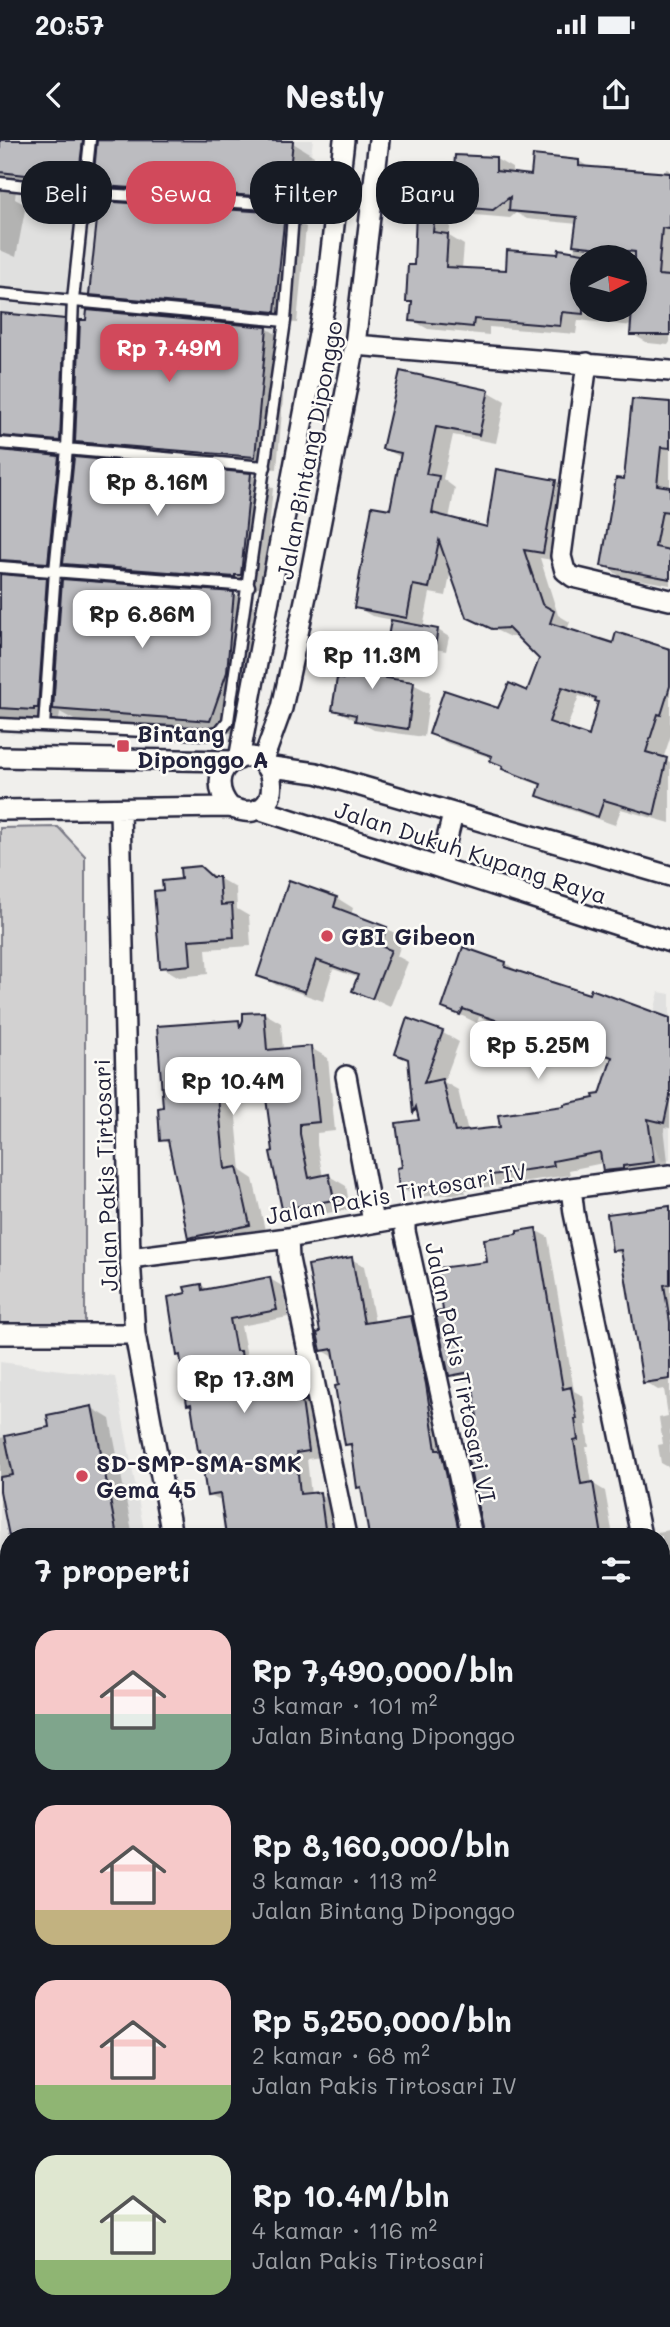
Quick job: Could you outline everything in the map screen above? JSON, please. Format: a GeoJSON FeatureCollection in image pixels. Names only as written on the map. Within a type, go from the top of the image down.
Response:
{"type":"FeatureCollection","features":[{"type":"Feature","properties":{"kind":"street","name":"Jalan Bintang Diponggo"},"geometry":{"type":"LineString","coordinates":[[237,760],[325,302],[344,140]]}},
{"type":"Feature","properties":{"kind":"street","name":"Jalan Bintang Diponggo"},"geometry":{"type":"LineString","coordinates":[[264,765],[282,708],[355,345],[379,140]]}},
{"type":"Feature","properties":{"kind":"street"},"geometry":{"type":"LineString","coordinates":[[355,345],[670,371]]}},
{"type":"Feature","properties":{"kind":"street"},"geometry":{"type":"LineString","coordinates":[[587,363],[562,565],[573,577],[670,600]]}},
{"type":"Feature","properties":{"kind":"street"},"geometry":{"type":"LineString","coordinates":[[0,757],[251,758],[264,765],[270,774],[273,790],[270,798],[258,809],[244,811],[230,807],[0,810]]}},
{"type":"Feature","properties":{"kind":"street"},"geometry":{"type":"LineString","coordinates":[[230,807],[220,789],[220,781],[222,772],[237,760]]}},
{"type":"Feature","properties":{"kind":"street","name":"Jalan Dukuh Kupang Raya"},"geometry":{"type":"LineString","coordinates":[[264,765],[316,773],[670,876]]}},
{"type":"Feature","properties":{"kind":"street","name":"Jalan Dukuh Kupang Raya"},"geometry":{"type":"LineString","coordinates":[[258,809],[670,942]]}},
{"type":"Feature","properties":{"kind":"street","name":"Jalan Pakis Tirtosari"},"geometry":{"type":"LineString","coordinates":[[120,810],[130,1258],[135,1334],[171,1528]]}},
{"type":"Feature","properties":{"kind":"street"},"geometry":{"type":"LineString","coordinates":[[440,867],[453,814]]}},
{"type":"Feature","properties":{"kind":"street"},"geometry":{"type":"LineString","coordinates":[[346,1076],[373,1222]]}},
{"type":"Feature","properties":{"kind":"street","name":"Jalan Pakis Tirtosari IV"},"geometry":{"type":"LineString","coordinates":[[130,1258],[288,1238],[571,1188],[670,1175]]}},
{"type":"Feature","properties":{"kind":"street"},"geometry":{"type":"LineString","coordinates":[[571,1188],[639,1528]]}},
{"type":"Feature","properties":{"kind":"street","name":"Jalan Pakis Tirtosari VI"},"geometry":{"type":"LineString","coordinates":[[405,1217],[405,1231],[470,1528]]}},
{"type":"Feature","properties":{"kind":"street"},"geometry":{"type":"LineString","coordinates":[[288,1238],[289,1259],[344,1528]]}},
{"type":"Feature","properties":{"kind":"street"},"geometry":{"type":"LineString","coordinates":[[0,1334],[135,1334]]}},
{"type":"Feature","properties":{"kind":"lane"},"geometry":{"type":"LineString","coordinates":[[88,161],[90,140]]}},
{"type":"Feature","properties":{"kind":"lane"},"geometry":{"type":"LineString","coordinates":[[0,183],[21,185]]}},
{"type":"Feature","properties":{"kind":"lane"},"geometry":{"type":"LineString","coordinates":[[0,724],[207,734],[219,732],[228,721],[232,706],[285,321],[292,208],[286,205],[112,195]]}},
{"type":"Feature","properties":{"kind":"lane"},"geometry":{"type":"LineString","coordinates":[[44,726],[67,449],[74,300],[82,224]]}},
{"type":"Feature","properties":{"kind":"lane"},"geometry":{"type":"LineString","coordinates":[[0,294],[285,321]]}},
{"type":"Feature","properties":{"kind":"lane"},"geometry":{"type":"LineString","coordinates":[[0,443],[265,467]]}},
{"type":"Feature","properties":{"kind":"lane"},"geometry":{"type":"LineString","coordinates":[[0,567],[249,586]]}},
{"type":"Feature","properties":{"kind":"shaded area"},"geometry":{"type":"Polygon","coordinates":[[[0,140],[313,140],[310,161],[250,161],[250,224],[302,224],[231,743],[0,733],[0,140]]]}},
{"type":"Feature","properties":{"kind":"shaded area"},"geometry":{"type":"Polygon","coordinates":[[[58,827],[85,856],[85,1329],[0,1327],[0,828],[58,827]]]}},
{"type":"Feature","properties":{"kind":"shaded area"},"geometry":{"type":"Polygon","coordinates":[[[659,992],[670,994],[670,1160],[662,1161],[651,1141],[623,1136],[659,992]]]}},
{"type":"Feature","properties":{"kind":"shaded area"},"geometry":{"type":"Polygon","coordinates":[[[0,1362],[115,1377],[143,1528],[0,1528],[0,1362]]]}},
{"type":"Feature","properties":{"kind":"building"},"geometry":{"type":"Polygon","coordinates":[[[0,140],[83,140],[80,161],[21,161],[21,174],[0,172],[0,140]]]}},
{"type":"Feature","properties":{"kind":"building"},"geometry":{"type":"Polygon","coordinates":[[[97,140],[293,141],[291,161],[250,161],[250,196],[236,195],[236,161],[126,161],[126,188],[112,187],[112,161],[95,161],[97,140]]]}},
{"type":"Feature","properties":{"kind":"building"},"geometry":{"type":"Polygon","coordinates":[[[455,155],[496,157],[496,171],[531,175],[533,155],[579,160],[579,166],[670,173],[670,229],[662,228],[658,275],[670,276],[670,335],[630,335],[631,322],[648,322],[648,245],[573,245],[577,217],[509,211],[510,197],[493,210],[479,209],[479,161],[455,161],[455,155]]]}},
{"type":"Feature","properties":{"kind":"building"},"geometry":{"type":"Polygon","coordinates":[[[112,202],[126,203],[126,224],[236,224],[236,210],[250,211],[250,224],[284,224],[275,312],[89,295],[97,224],[112,224],[112,202]]]}},
{"type":"Feature","properties":{"kind":"building"},"geometry":{"type":"Polygon","coordinates":[[[416,224],[434,224],[433,232],[448,234],[446,267],[506,270],[507,250],[558,254],[559,249],[570,251],[570,313],[562,312],[560,326],[474,319],[473,327],[410,321],[412,302],[406,302],[408,265],[414,265],[416,224]]]}},
{"type":"Feature","properties":{"kind":"building"},"geometry":{"type":"Polygon","coordinates":[[[87,310],[267,327],[255,457],[75,442],[80,320],[86,320],[87,310]]]}},
{"type":"Feature","properties":{"kind":"building"},"geometry":{"type":"Polygon","coordinates":[[[0,313],[65,319],[60,441],[0,436],[0,313]]]}},
{"type":"Feature","properties":{"kind":"building"},"geometry":{"type":"Polygon","coordinates":[[[400,371],[489,390],[479,435],[436,427],[426,474],[439,476],[432,513],[487,527],[496,469],[556,480],[543,553],[524,550],[542,604],[554,611],[550,623],[613,643],[616,632],[670,649],[670,686],[646,752],[667,758],[654,815],[604,800],[598,817],[537,796],[541,784],[502,769],[503,766],[490,761],[492,756],[429,734],[444,690],[498,708],[509,683],[527,691],[539,659],[508,628],[492,629],[466,617],[439,541],[429,588],[413,585],[407,618],[354,608],[372,506],[390,509],[401,453],[382,449],[400,371]],[[562,687],[549,722],[589,736],[598,702],[595,701],[596,698],[562,687]]]}},
{"type":"Feature","properties":{"kind":"building"},"geometry":{"type":"Polygon","coordinates":[[[632,399],[670,402],[670,448],[661,447],[657,485],[670,487],[670,512],[662,511],[655,547],[670,550],[670,579],[601,566],[616,478],[624,479],[632,399]]]}},
{"type":"Feature","properties":{"kind":"building"},"geometry":{"type":"Polygon","coordinates":[[[0,450],[59,456],[48,563],[0,560],[0,450]]]}},
{"type":"Feature","properties":{"kind":"building"},"geometry":{"type":"Polygon","coordinates":[[[74,457],[251,473],[241,575],[235,577],[63,564],[74,457]]]}},
{"type":"Feature","properties":{"kind":"building"},"geometry":{"type":"Polygon","coordinates":[[[0,574],[47,578],[38,708],[34,710],[0,708],[0,574]]]}},
{"type":"Feature","properties":{"kind":"building"},"geometry":{"type":"Polygon","coordinates":[[[62,579],[234,592],[227,672],[210,721],[53,709],[62,579]]]}},
{"type":"Feature","properties":{"kind":"building"},"geometry":{"type":"Polygon","coordinates":[[[391,620],[438,629],[435,646],[388,637],[391,620]]]}},
{"type":"Feature","properties":{"kind":"building"},"geometry":{"type":"Polygon","coordinates":[[[350,641],[378,646],[373,676],[414,682],[408,729],[355,721],[356,715],[332,710],[337,678],[343,679],[350,641]]]}},
{"type":"Feature","properties":{"kind":"building"},"geometry":{"type":"Polygon","coordinates":[[[200,866],[212,877],[219,877],[221,905],[232,904],[234,937],[189,940],[191,965],[160,968],[154,891],[163,890],[162,881],[181,879],[180,868],[200,866]]]}},
{"type":"Feature","properties":{"kind":"building","name":"GBI Gibeon"},"geometry":{"type":"Polygon","coordinates":[[[289,880],[337,897],[334,907],[387,927],[380,946],[391,950],[372,999],[352,991],[358,975],[316,960],[305,992],[257,976],[289,880]]]}},
{"type":"Feature","properties":{"kind":"building"},"geometry":{"type":"Polygon","coordinates":[[[463,947],[506,962],[505,967],[589,994],[591,989],[670,1018],[670,1096],[664,1123],[648,1119],[654,1162],[603,1171],[600,1152],[553,1161],[554,1166],[450,1181],[450,1184],[399,1189],[397,1168],[402,1167],[396,1123],[419,1120],[416,1107],[413,1114],[408,1059],[395,1054],[407,1018],[443,1031],[424,1083],[442,1079],[455,1132],[500,1127],[498,1115],[564,1106],[594,1098],[593,1095],[600,1094],[612,1057],[558,1037],[554,1048],[517,1035],[519,1028],[463,1009],[460,1015],[442,1008],[463,947]]]}},
{"type":"Feature","properties":{"kind":"building"},"geometry":{"type":"Polygon","coordinates":[[[264,1012],[267,1050],[311,1046],[319,1122],[300,1124],[300,1134],[309,1178],[329,1174],[334,1200],[282,1209],[270,1152],[273,1151],[264,1083],[217,1087],[225,1169],[237,1167],[250,1225],[188,1238],[168,1140],[160,1141],[158,1108],[163,1107],[157,1026],[239,1020],[240,1028],[243,1013],[264,1012]]]}},
{"type":"Feature","properties":{"kind":"building"},"geometry":{"type":"Polygon","coordinates":[[[670,1206],[670,1284],[664,1285],[670,1322],[670,1379],[643,1383],[621,1250],[612,1251],[607,1214],[670,1206]]]}},
{"type":"Feature","properties":{"kind":"building"},"geometry":{"type":"Polygon","coordinates":[[[536,1228],[563,1389],[571,1387],[577,1419],[578,1440],[574,1441],[581,1484],[593,1482],[601,1528],[482,1528],[465,1446],[471,1445],[467,1419],[477,1417],[471,1372],[449,1376],[435,1312],[443,1311],[438,1268],[487,1262],[484,1239],[517,1234],[517,1231],[536,1228]]]}},
{"type":"Feature","properties":{"kind":"building"},"geometry":{"type":"Polygon","coordinates":[[[352,1257],[364,1323],[411,1316],[426,1384],[436,1450],[441,1450],[458,1528],[368,1528],[361,1487],[357,1488],[351,1444],[345,1445],[335,1386],[339,1385],[333,1349],[321,1351],[308,1265],[352,1257]]]}},
{"type":"Feature","properties":{"kind":"building"},"geometry":{"type":"Polygon","coordinates":[[[270,1277],[277,1310],[230,1319],[236,1351],[241,1351],[243,1369],[297,1361],[305,1401],[302,1401],[309,1451],[296,1453],[300,1494],[320,1492],[325,1528],[225,1528],[220,1494],[207,1496],[191,1404],[187,1405],[180,1355],[177,1356],[168,1297],[186,1293],[184,1287],[201,1284],[202,1290],[270,1277]]]}},
{"type":"Feature","properties":{"kind":"building"},"geometry":{"type":"Polygon","coordinates":[[[92,1406],[115,1528],[7,1528],[0,1477],[13,1475],[5,1436],[49,1427],[47,1415],[92,1406]]]}},
{"type":"Feature","properties":{"kind":"place","name":"Bintang Diponggo A"},"geometry":{"type":"Point","coordinates":[123,746]}},
{"type":"Feature","properties":{"kind":"place","name":"GBI Gibeon"},"geometry":{"type":"Point","coordinates":[327,936]}},
{"type":"Feature","properties":{"kind":"place","name":"SD-SMP-SMA-SMK Gema 45"},"geometry":{"type":"Point","coordinates":[82,1476]}}]}
